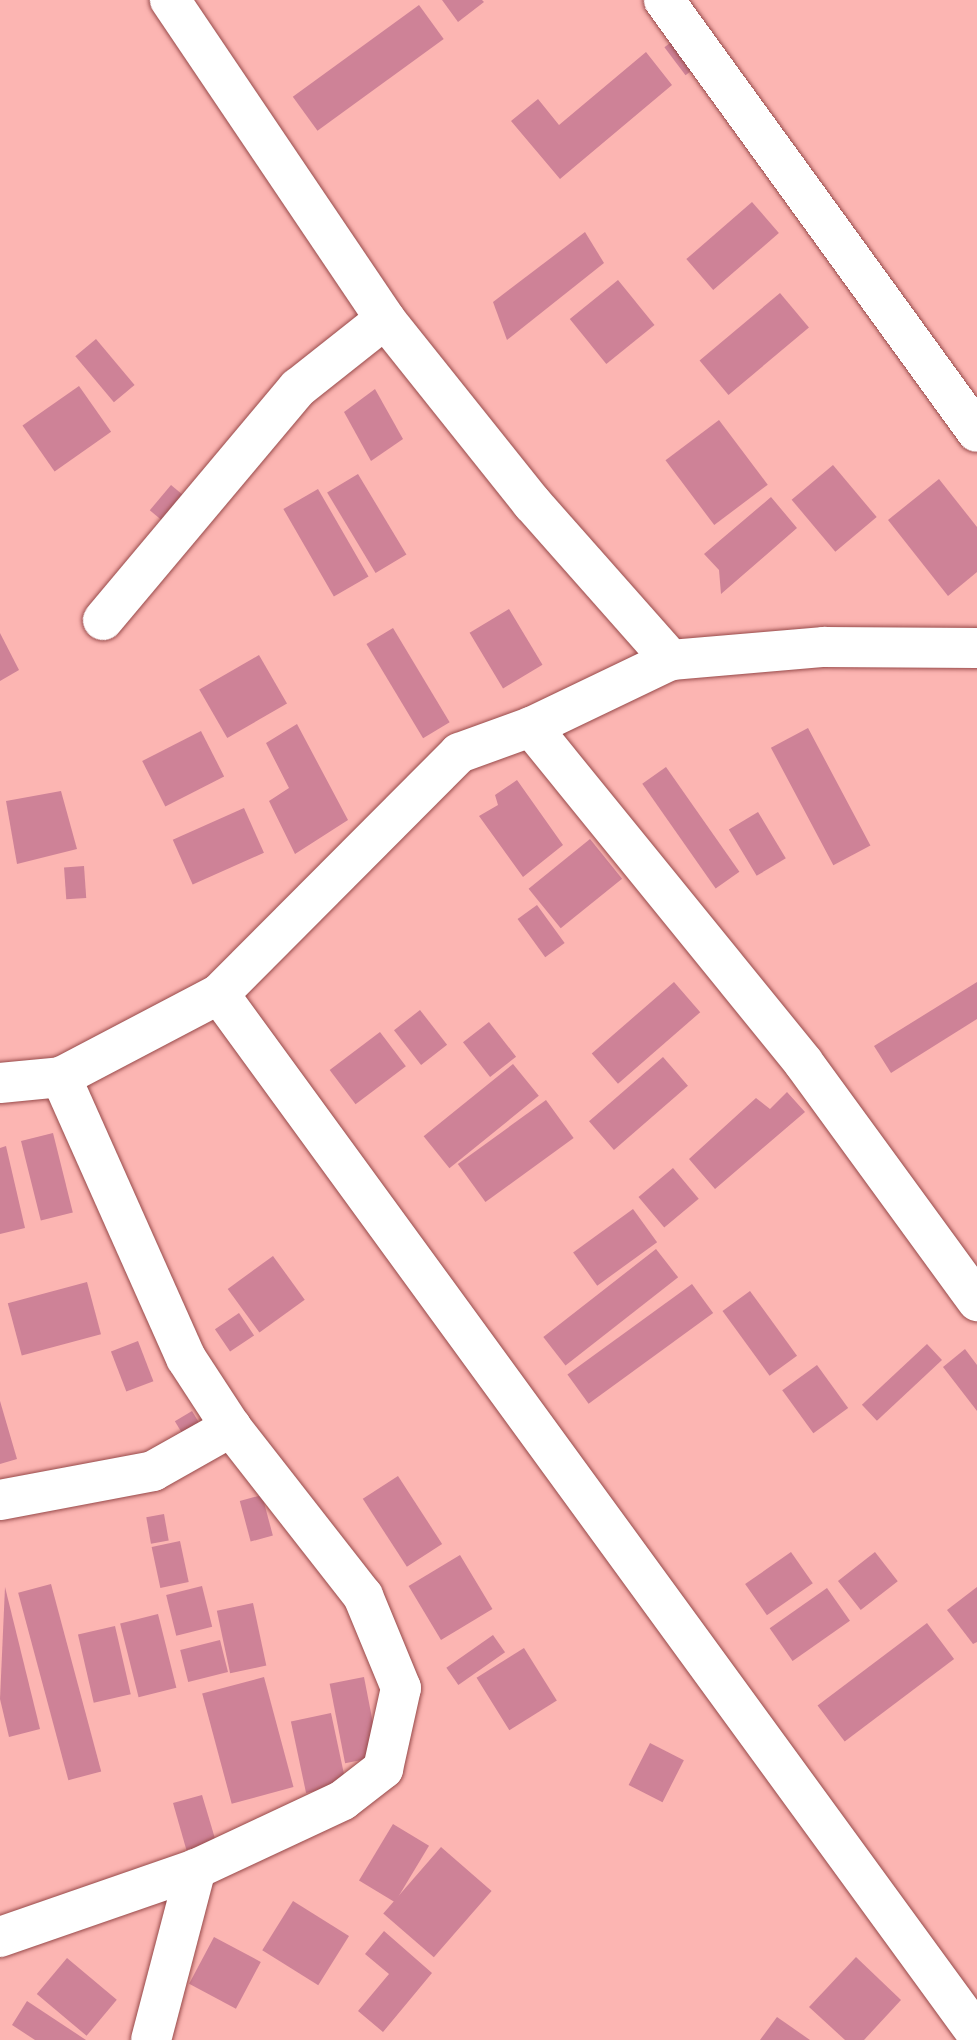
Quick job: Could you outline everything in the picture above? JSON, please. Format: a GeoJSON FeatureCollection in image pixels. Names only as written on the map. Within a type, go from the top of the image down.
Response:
{"type":"FeatureCollection","features":[{"type":"Feature","properties":{"kind":"street"},"geometry":{"type":"LineString","coordinates":[[170,0],[384,319],[532,503],[671,660]]}},
{"type":"Feature","properties":{"kind":"street"},"geometry":{"type":"LineString","coordinates":[[664,0],[977,432]]}},
{"type":"Feature","properties":{"kind":"street"},"geometry":{"type":"LineString","coordinates":[[103,620],[298,388],[384,319]]}},
{"type":"Feature","properties":{"kind":"street"},"geometry":{"type":"LineString","coordinates":[[0,1083],[60,1077],[219,994],[459,753],[531,727],[671,660],[824,647],[977,648]]}},
{"type":"Feature","properties":{"kind":"street"},"geometry":{"type":"LineString","coordinates":[[531,727],[804,1062],[977,1302]]}},
{"type":"Feature","properties":{"kind":"street"},"geometry":{"type":"LineString","coordinates":[[219,994],[977,2034]]}},
{"type":"Feature","properties":{"kind":"street"},"geometry":{"type":"LineString","coordinates":[[0,1938],[196,1869],[342,1800],[383,1769],[401,1688],[363,1596],[231,1427],[186,1358],[60,1077]]}},
{"type":"Feature","properties":{"kind":"street"},"geometry":{"type":"LineString","coordinates":[[0,1500],[153,1471],[231,1427]]}},
{"type":"Feature","properties":{"kind":"street"},"geometry":{"type":"LineString","coordinates":[[151,2040],[196,1869]]}},
{"type":"Feature","properties":{"kind":"building"},"geometry":{"type":"Polygon","coordinates":[[[442,0],[482,0],[484,2],[458,22],[442,0]]]}},
{"type":"Feature","properties":{"kind":"building"},"geometry":{"type":"Polygon","coordinates":[[[419,5],[444,39],[317,131],[293,97],[419,5]]]}},
{"type":"Feature","properties":{"kind":"building"},"geometry":{"type":"Polygon","coordinates":[[[682,34],[703,62],[685,75],[664,47],[682,34]]]}},
{"type":"Feature","properties":{"kind":"building"},"geometry":{"type":"Polygon","coordinates":[[[646,52],[672,85],[560,179],[511,121],[538,99],[559,125],[646,52]]]}},
{"type":"Feature","properties":{"kind":"building"},"geometry":{"type":"Polygon","coordinates":[[[752,202],[779,233],[713,290],[686,259],[752,202]]]}},
{"type":"Feature","properties":{"kind":"building"},"geometry":{"type":"Polygon","coordinates":[[[585,232],[604,263],[507,340],[493,302],[585,232]]]}},
{"type":"Feature","properties":{"kind":"building"},"geometry":{"type":"Polygon","coordinates":[[[618,280],[655,325],[606,364],[570,319],[618,280]]]}},
{"type":"Feature","properties":{"kind":"building"},"geometry":{"type":"Polygon","coordinates":[[[780,293],[809,327],[728,395],[700,360],[780,293]]]}},
{"type":"Feature","properties":{"kind":"building"},"geometry":{"type":"Polygon","coordinates":[[[96,339],[135,385],[114,402],[75,356],[96,339]]]}},
{"type":"Feature","properties":{"kind":"building"},"geometry":{"type":"Polygon","coordinates":[[[79,386],[111,432],[55,471],[22,426],[79,386]]]}},
{"type":"Feature","properties":{"kind":"building"},"geometry":{"type":"Polygon","coordinates":[[[375,389],[403,439],[371,461],[344,412],[375,389]]]}},
{"type":"Feature","properties":{"kind":"building"},"geometry":{"type":"Polygon","coordinates":[[[719,420],[768,485],[714,525],[665,460],[719,420]]]}},
{"type":"Feature","properties":{"kind":"building"},"geometry":{"type":"Polygon","coordinates":[[[833,465],[877,517],[835,552],[792,500],[833,465]]]}},
{"type":"Feature","properties":{"kind":"building"},"geometry":{"type":"Polygon","coordinates":[[[358,474],[406,555],[376,573],[327,493],[358,474]]]}},
{"type":"Feature","properties":{"kind":"building"},"geometry":{"type":"Polygon","coordinates":[[[939,479],[977,527],[977,572],[948,596],[888,520],[939,479]]]}},
{"type":"Feature","properties":{"kind":"building"},"geometry":{"type":"Polygon","coordinates":[[[171,485],[190,501],[169,526],[150,510],[171,485]]]}},
{"type":"Feature","properties":{"kind":"building"},"geometry":{"type":"Polygon","coordinates":[[[318,489],[369,576],[334,596],[283,509],[318,489]]]}},
{"type":"Feature","properties":{"kind":"building"},"geometry":{"type":"Polygon","coordinates":[[[771,497],[797,528],[721,594],[719,570],[704,554],[771,497]]]}},
{"type":"Feature","properties":{"kind":"building"},"geometry":{"type":"Polygon","coordinates":[[[509,609],[542,665],[503,688],[470,633],[509,609]]]}},
{"type":"Feature","properties":{"kind":"building"},"geometry":{"type":"Polygon","coordinates":[[[393,628],[450,722],[423,738],[366,644],[393,628]]]}},
{"type":"Feature","properties":{"kind":"building"},"geometry":{"type":"Polygon","coordinates":[[[0,633],[19,670],[0,681],[0,633]]]}},
{"type":"Feature","properties":{"kind":"building"},"geometry":{"type":"Polygon","coordinates":[[[259,655],[287,703],[227,738],[199,690],[259,655]]]}},
{"type":"Feature","properties":{"kind":"building"},"geometry":{"type":"Polygon","coordinates":[[[297,724],[348,820],[295,854],[269,801],[289,788],[266,743],[297,724]]]}},
{"type":"Feature","properties":{"kind":"building"},"geometry":{"type":"Polygon","coordinates":[[[808,728],[870,845],[833,865],[771,748],[808,728]]]}},
{"type":"Feature","properties":{"kind":"building"},"geometry":{"type":"Polygon","coordinates":[[[201,731],[224,776],[165,806],[142,761],[201,731]]]}},
{"type":"Feature","properties":{"kind":"building"},"geometry":{"type":"Polygon","coordinates":[[[666,767],[739,872],[716,888],[642,784],[666,767]]]}},
{"type":"Feature","properties":{"kind":"building"},"geometry":{"type":"Polygon","coordinates":[[[517,780],[563,845],[523,877],[479,816],[498,805],[495,795],[517,780]]]}},
{"type":"Feature","properties":{"kind":"building"},"geometry":{"type":"Polygon","coordinates":[[[61,791],[77,849],[17,864],[6,801],[61,791]]]}},
{"type":"Feature","properties":{"kind":"building"},"geometry":{"type":"Polygon","coordinates":[[[244,808],[264,853],[193,884],[173,840],[244,808]]]}},
{"type":"Feature","properties":{"kind":"building"},"geometry":{"type":"Polygon","coordinates":[[[758,812],[786,858],[757,876],[729,830],[758,812]]]}},
{"type":"Feature","properties":{"kind":"building"},"geometry":{"type":"Polygon","coordinates":[[[590,839],[622,879],[561,928],[529,889],[590,839]]]}},
{"type":"Feature","properties":{"kind":"building"},"geometry":{"type":"Polygon","coordinates":[[[84,866],[86,898],[66,899],[64,867],[84,866]]]}},
{"type":"Feature","properties":{"kind":"building"},"geometry":{"type":"Polygon","coordinates":[[[537,905],[565,943],[545,957],[518,919],[537,905]]]}},
{"type":"Feature","properties":{"kind":"building"},"geometry":{"type":"Polygon","coordinates":[[[674,982],[700,1012],[618,1084],[592,1054],[674,982]]]}},
{"type":"Feature","properties":{"kind":"building"},"geometry":{"type":"Polygon","coordinates":[[[977,982],[977,1019],[891,1073],[874,1046],[977,982]]]}},
{"type":"Feature","properties":{"kind":"building"},"geometry":{"type":"Polygon","coordinates":[[[420,1010],[447,1045],[421,1065],[394,1030],[420,1010]]]}},
{"type":"Feature","properties":{"kind":"building"},"geometry":{"type":"Polygon","coordinates":[[[489,1022],[516,1057],[490,1077],[463,1042],[489,1022]]]}},
{"type":"Feature","properties":{"kind":"building"},"geometry":{"type":"Polygon","coordinates":[[[380,1032],[406,1066],[356,1104],[330,1070],[380,1032]]]}},
{"type":"Feature","properties":{"kind":"building"},"geometry":{"type":"Polygon","coordinates":[[[663,1057],[688,1086],[614,1150],[589,1121],[663,1057]]]}},
{"type":"Feature","properties":{"kind":"building"},"geometry":{"type":"Polygon","coordinates":[[[513,1064],[539,1096],[449,1168],[424,1136],[513,1064]]]}},
{"type":"Feature","properties":{"kind":"building"},"geometry":{"type":"Polygon","coordinates":[[[787,1092],[805,1112],[715,1189],[689,1159],[756,1098],[770,1109],[787,1092]]]}},
{"type":"Feature","properties":{"kind":"building"},"geometry":{"type":"Polygon","coordinates":[[[546,1100],[574,1138],[485,1202],[458,1164],[546,1100]]]}},
{"type":"Feature","properties":{"kind":"building"},"geometry":{"type":"Polygon","coordinates":[[[53,1133],[73,1213],[41,1221],[21,1141],[53,1133]]]}},
{"type":"Feature","properties":{"kind":"building"},"geometry":{"type":"Polygon","coordinates":[[[6,1146],[25,1228],[0,1234],[0,1148],[6,1146]]]}},
{"type":"Feature","properties":{"kind":"building"},"geometry":{"type":"Polygon","coordinates":[[[673,1168],[699,1199],[664,1228],[639,1197],[673,1168]]]}},
{"type":"Feature","properties":{"kind":"building"},"geometry":{"type":"Polygon","coordinates":[[[633,1209],[657,1242],[597,1286],[573,1252],[633,1209]]]}},
{"type":"Feature","properties":{"kind":"building"},"geometry":{"type":"Polygon","coordinates":[[[656,1249],[678,1277],[565,1365],[543,1337],[656,1249]]]}},
{"type":"Feature","properties":{"kind":"building"},"geometry":{"type":"Polygon","coordinates":[[[273,1256],[305,1300],[259,1333],[228,1289],[273,1256]]]}},
{"type":"Feature","properties":{"kind":"building"},"geometry":{"type":"Polygon","coordinates":[[[87,1282],[101,1334],[22,1355],[8,1303],[87,1282]]]}},
{"type":"Feature","properties":{"kind":"building"},"geometry":{"type":"Polygon","coordinates":[[[692,1284],[713,1313],[589,1404],[567,1375],[692,1284]]]}},
{"type":"Feature","properties":{"kind":"building"},"geometry":{"type":"Polygon","coordinates":[[[750,1291],[797,1356],[770,1376],[722,1311],[750,1291]]]}},
{"type":"Feature","properties":{"kind":"building"},"geometry":{"type":"Polygon","coordinates":[[[239,1313],[254,1335],[230,1352],[215,1329],[239,1313]]]}},
{"type":"Feature","properties":{"kind":"building"},"geometry":{"type":"Polygon","coordinates":[[[138,1341],[153,1381],[126,1392],[111,1351],[138,1341]]]}},
{"type":"Feature","properties":{"kind":"building"},"geometry":{"type":"Polygon","coordinates":[[[927,1344],[942,1360],[877,1421],[862,1405],[927,1344]]]}},
{"type":"Feature","properties":{"kind":"building"},"geometry":{"type":"Polygon","coordinates":[[[965,1349],[977,1365],[977,1411],[943,1367],[965,1349]]]}},
{"type":"Feature","properties":{"kind":"building"},"geometry":{"type":"Polygon","coordinates":[[[817,1365],[848,1408],[813,1433],[782,1390],[817,1365]]]}},
{"type":"Feature","properties":{"kind":"building"},"geometry":{"type":"Polygon","coordinates":[[[0,1401],[17,1459],[0,1464],[0,1401]]]}},
{"type":"Feature","properties":{"kind":"building"},"geometry":{"type":"Polygon","coordinates":[[[192,1411],[201,1426],[184,1436],[175,1421],[192,1411]]]}},
{"type":"Feature","properties":{"kind":"building"},"geometry":{"type":"Polygon","coordinates":[[[398,1476],[442,1544],[407,1567],[363,1499],[398,1476]]]}},
{"type":"Feature","properties":{"kind":"building"},"geometry":{"type":"Polygon","coordinates":[[[262,1495],[273,1536],[251,1542],[240,1501],[262,1495]]]}},
{"type":"Feature","properties":{"kind":"building"},"geometry":{"type":"Polygon","coordinates":[[[164,1514],[169,1541],[151,1544],[146,1517],[164,1514]]]}},
{"type":"Feature","properties":{"kind":"building"},"geometry":{"type":"Polygon","coordinates":[[[180,1541],[189,1582],[160,1588],[152,1547],[180,1541]]]}},
{"type":"Feature","properties":{"kind":"building"},"geometry":{"type":"Polygon","coordinates":[[[791,1552],[813,1583],[767,1615],[745,1584],[791,1552]]]}},
{"type":"Feature","properties":{"kind":"building"},"geometry":{"type":"Polygon","coordinates":[[[875,1552],[898,1581],[861,1610],[838,1581],[875,1552]]]}},
{"type":"Feature","properties":{"kind":"building"},"geometry":{"type":"Polygon","coordinates":[[[460,1555],[492,1609],[441,1640],[409,1586],[460,1555]]]}},
{"type":"Feature","properties":{"kind":"building"},"geometry":{"type":"Polygon","coordinates":[[[51,1584],[101,1771],[68,1780],[18,1593],[51,1584]]]}},
{"type":"Feature","properties":{"kind":"building"},"geometry":{"type":"Polygon","coordinates":[[[202,1586],[212,1627],[176,1636],[166,1595],[202,1586]]]}},
{"type":"Feature","properties":{"kind":"building"},"geometry":{"type":"Polygon","coordinates":[[[5,1587],[40,1729],[9,1737],[0,1699],[5,1587]]]}},
{"type":"Feature","properties":{"kind":"building"},"geometry":{"type":"Polygon","coordinates":[[[977,1587],[977,1642],[973,1644],[947,1610],[977,1587]]]}},
{"type":"Feature","properties":{"kind":"building"},"geometry":{"type":"Polygon","coordinates":[[[827,1588],[850,1621],[793,1661],[770,1628],[827,1588]]]}},
{"type":"Feature","properties":{"kind":"building"},"geometry":{"type":"Polygon","coordinates":[[[253,1603],[266,1666],[230,1673],[217,1611],[253,1603]]]}},
{"type":"Feature","properties":{"kind":"building"},"geometry":{"type":"Polygon","coordinates":[[[158,1614],[176,1688],[139,1697],[120,1623],[158,1614]]]}},
{"type":"Feature","properties":{"kind":"building"},"geometry":{"type":"Polygon","coordinates":[[[927,1623],[954,1659],[845,1741],[818,1705],[927,1623]]]}},
{"type":"Feature","properties":{"kind":"building"},"geometry":{"type":"Polygon","coordinates":[[[115,1626],[131,1694],[94,1703],[78,1635],[115,1626]]]}},
{"type":"Feature","properties":{"kind":"building"},"geometry":{"type":"Polygon","coordinates":[[[493,1635],[505,1652],[458,1685],[446,1668],[493,1635]]]}},
{"type":"Feature","properties":{"kind":"building"},"geometry":{"type":"Polygon","coordinates":[[[220,1640],[228,1672],[188,1682],[180,1650],[220,1640]]]}},
{"type":"Feature","properties":{"kind":"building"},"geometry":{"type":"Polygon","coordinates":[[[524,1648],[557,1701],[509,1730],[477,1678],[524,1648]]]}},
{"type":"Feature","properties":{"kind":"building"},"geometry":{"type":"Polygon","coordinates":[[[264,1677],[294,1787],[232,1804],[202,1694],[264,1677]]]}},
{"type":"Feature","properties":{"kind":"building"},"geometry":{"type":"Polygon","coordinates":[[[364,1677],[379,1757],[345,1763],[330,1684],[364,1677]]]}},
{"type":"Feature","properties":{"kind":"building"},"geometry":{"type":"Polygon","coordinates":[[[331,1713],[346,1784],[306,1793],[291,1722],[331,1713]]]}},
{"type":"Feature","properties":{"kind":"building"},"geometry":{"type":"Polygon","coordinates":[[[650,1743],[684,1760],[663,1802],[629,1785],[650,1743]]]}},
{"type":"Feature","properties":{"kind":"building"},"geometry":{"type":"Polygon","coordinates":[[[202,1795],[219,1852],[187,1852],[173,1803],[202,1795]]]}},
{"type":"Feature","properties":{"kind":"building"},"geometry":{"type":"Polygon","coordinates":[[[393,1824],[429,1846],[395,1902],[359,1881],[393,1824]]]}},
{"type":"Feature","properties":{"kind":"building"},"geometry":{"type":"Polygon","coordinates":[[[441,1847],[492,1891],[434,1957],[383,1913],[441,1847]]]}},
{"type":"Feature","properties":{"kind":"building"},"geometry":{"type":"Polygon","coordinates":[[[293,1901],[349,1936],[318,1985],[262,1950],[293,1901]]]}},
{"type":"Feature","properties":{"kind":"building"},"geometry":{"type":"Polygon","coordinates":[[[384,1931],[432,1973],[383,2032],[358,2011],[389,1974],[365,1954],[384,1931]]]}},
{"type":"Feature","properties":{"kind":"building"},"geometry":{"type":"Polygon","coordinates":[[[214,1937],[261,1962],[236,2009],[189,1984],[214,1937]]]}},
{"type":"Feature","properties":{"kind":"building"},"geometry":{"type":"Polygon","coordinates":[[[856,1957],[901,2000],[864,2040],[845,2040],[809,2007],[856,1957]]]}},
{"type":"Feature","properties":{"kind":"building"},"geometry":{"type":"Polygon","coordinates":[[[67,1958],[117,2000],[87,2036],[37,1994],[67,1958]]]}},
{"type":"Feature","properties":{"kind":"building"},"geometry":{"type":"Polygon","coordinates":[[[27,2001],[86,2040],[35,2040],[12,2025],[27,2001]]]}},
{"type":"Feature","properties":{"kind":"building"},"geometry":{"type":"Polygon","coordinates":[[[777,2017],[810,2040],[760,2040],[777,2017]]]}}]}
